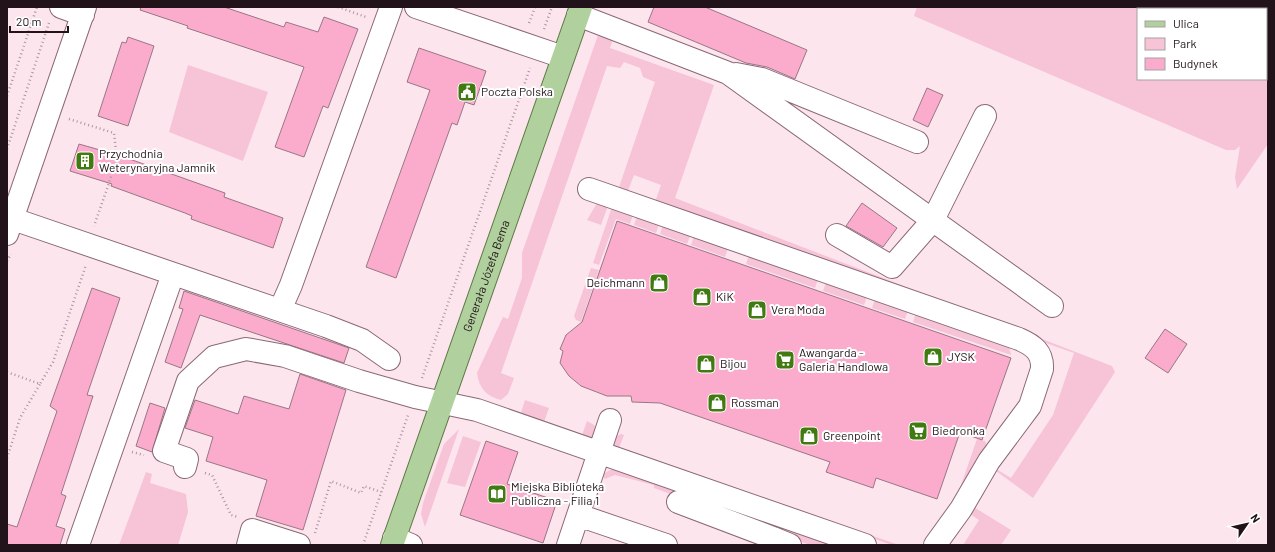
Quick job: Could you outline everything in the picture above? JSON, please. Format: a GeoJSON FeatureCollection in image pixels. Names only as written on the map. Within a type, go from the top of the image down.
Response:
{"type":"FeatureCollection","features":[{"type":"Feature","properties":{"kind":"main road","name":"Generała Józefa Bema"},"geometry":{"type":"LineString","coordinates":[[399,543],[443,403],[579,11]]}},
{"type":"Feature","properties":{"kind":"street"},"geometry":{"type":"LineString","coordinates":[[280,310],[291,285],[391,7]]}},
{"type":"Feature","properties":{"kind":"street"},"geometry":{"type":"LineString","coordinates":[[416,7],[563,57]]}},
{"type":"Feature","properties":{"kind":"street"},"geometry":{"type":"LineString","coordinates":[[55,14],[84,11],[10,227],[173,274],[280,310],[362,340],[389,359]]}},
{"type":"Feature","properties":{"kind":"street"},"geometry":{"type":"LineString","coordinates":[[579,11],[728,73],[762,79],[917,142]]}},
{"type":"Feature","properties":{"kind":"street"},"geometry":{"type":"LineString","coordinates":[[728,73],[1052,306]]}},
{"type":"Feature","properties":{"kind":"street"},"geometry":{"type":"LineString","coordinates":[[837,235],[892,267],[933,220],[985,116]]}},
{"type":"Feature","properties":{"kind":"street"},"geometry":{"type":"LineString","coordinates":[[589,189],[1019,339],[1029,343],[1037,350],[1042,362],[1042,368],[1030,406],[988,461],[961,509],[935,545]]}},
{"type":"Feature","properties":{"kind":"street"},"geometry":{"type":"LineString","coordinates":[[78,545],[173,274]]}},
{"type":"Feature","properties":{"kind":"street"},"geometry":{"type":"LineString","coordinates":[[185,467],[187,459],[164,451],[188,381],[214,357],[246,350],[285,356],[359,381],[415,397],[477,410],[865,545]]}},
{"type":"Feature","properties":{"kind":"street"},"geometry":{"type":"LineString","coordinates":[[568,545],[610,420]]}},
{"type":"Feature","properties":{"kind":"street"},"geometry":{"type":"LineString","coordinates":[[678,502],[777,543]]}},
{"type":"Feature","properties":{"kind":"street"},"geometry":{"type":"LineString","coordinates":[[578,515],[666,545]]}},
{"type":"Feature","properties":{"kind":"street"},"geometry":{"type":"LineString","coordinates":[[248,545],[252,530],[307,539]]}},
{"type":"Feature","properties":{"kind":"path"},"geometry":{"type":"LineString","coordinates":[[7,96],[37,7]]}},
{"type":"Feature","properties":{"kind":"path"},"geometry":{"type":"LineString","coordinates":[[363,545],[552,7]]}},
{"type":"Feature","properties":{"kind":"path"},"geometry":{"type":"LineString","coordinates":[[7,149],[55,14]]}},
{"type":"Feature","properties":{"kind":"path"},"geometry":{"type":"LineString","coordinates":[[68,118],[114,133],[117,160],[94,228]]}},
{"type":"Feature","properties":{"kind":"path"},"geometry":{"type":"LineString","coordinates":[[7,458],[20,418],[53,362],[89,258]]}},
{"type":"Feature","properties":{"kind":"path"},"geometry":{"type":"LineString","coordinates":[[7,372],[40,384]]}},
{"type":"Feature","properties":{"kind":"path"},"geometry":{"type":"LineString","coordinates":[[130,451],[150,457]]}},
{"type":"Feature","properties":{"kind":"path"},"geometry":{"type":"LineString","coordinates":[[185,467],[212,475],[231,515],[246,519]]}},
{"type":"Feature","properties":{"kind":"path"},"geometry":{"type":"LineString","coordinates":[[307,539],[331,481],[361,493],[364,486],[381,492]]}},
{"type":"Feature","properties":{"kind":"green space"},"geometry":{"type":"Polygon","coordinates":[[[917,7],[1268,7],[1268,144],[1237,189],[1235,177],[1240,146],[1235,150],[1226,150],[914,16],[917,7]]]}},
{"type":"Feature","properties":{"kind":"green space"},"geometry":{"type":"Polygon","coordinates":[[[598,35],[613,39],[610,48],[714,85],[675,198],[1112,366],[1115,372],[1033,498],[996,471],[972,506],[1011,530],[1001,545],[963,545],[979,520],[967,512],[993,467],[1011,478],[1053,415],[1074,353],[654,205],[661,185],[634,175],[626,196],[617,193],[655,82],[643,77],[640,68],[624,62],[620,68],[607,66],[501,373],[514,378],[508,394],[501,400],[487,394],[484,391],[479,383],[477,373],[503,317],[508,319],[522,278],[522,253],[598,35]]]}},
{"type":"Feature","properties":{"kind":"green space"},"geometry":{"type":"Polygon","coordinates":[[[188,65],[268,92],[243,161],[169,132],[188,65]]]}},
{"type":"Feature","properties":{"kind":"green space"},"geometry":{"type":"Polygon","coordinates":[[[597,203],[609,203],[601,225],[587,220],[597,203]]]}},
{"type":"Feature","properties":{"kind":"green space"},"geometry":{"type":"Polygon","coordinates":[[[613,204],[634,211],[630,224],[616,219],[599,265],[593,263],[613,204]]]}},
{"type":"Feature","properties":{"kind":"green space"},"geometry":{"type":"Polygon","coordinates":[[[638,213],[660,221],[656,233],[634,225],[638,213]]]}},
{"type":"Feature","properties":{"kind":"green space"},"geometry":{"type":"Polygon","coordinates":[[[664,222],[692,231],[687,244],[660,234],[664,222]]]}},
{"type":"Feature","properties":{"kind":"green space"},"geometry":{"type":"Polygon","coordinates":[[[695,233],[729,245],[725,257],[691,245],[695,233]]]}},
{"type":"Feature","properties":{"kind":"green space"},"geometry":{"type":"Polygon","coordinates":[[[750,252],[819,276],[815,288],[746,264],[750,252]]]}},
{"type":"Feature","properties":{"kind":"green space"},"geometry":{"type":"Polygon","coordinates":[[[591,268],[599,270],[581,322],[576,320],[574,316],[591,268]]]}},
{"type":"Feature","properties":{"kind":"green space"},"geometry":{"type":"Polygon","coordinates":[[[827,279],[868,293],[864,305],[823,291],[827,279]]]}},
{"type":"Feature","properties":{"kind":"green space"},"geometry":{"type":"Polygon","coordinates":[[[876,296],[909,307],[905,319],[872,308],[876,296]]]}},
{"type":"Feature","properties":{"kind":"green space"},"geometry":{"type":"Polygon","coordinates":[[[917,310],[1009,346],[1011,355],[913,322],[917,310]]]}},
{"type":"Feature","properties":{"kind":"green space"},"geometry":{"type":"Polygon","coordinates":[[[525,400],[549,408],[544,422],[582,435],[587,421],[594,425],[597,429],[594,438],[591,439],[520,416],[525,400]]]}},
{"type":"Feature","properties":{"kind":"green space"},"geometry":{"type":"Polygon","coordinates":[[[459,429],[425,527],[421,514],[423,503],[444,444],[459,429]]]}},
{"type":"Feature","properties":{"kind":"green space"},"geometry":{"type":"Polygon","coordinates":[[[621,434],[624,435],[619,448],[899,545],[892,545],[617,450],[613,445],[615,437],[621,434]]]}},
{"type":"Feature","properties":{"kind":"green space"},"geometry":{"type":"Polygon","coordinates":[[[463,436],[481,442],[465,487],[447,483],[463,436]]]}},
{"type":"Feature","properties":{"kind":"green space"},"geometry":{"type":"Polygon","coordinates":[[[977,439],[985,441],[987,446],[954,505],[977,439]]]}},
{"type":"Feature","properties":{"kind":"green space"},"geometry":{"type":"Polygon","coordinates":[[[617,469],[837,545],[810,545],[654,488],[654,485],[615,475],[605,479],[602,475],[610,470],[617,469]]]}},
{"type":"Feature","properties":{"kind":"green space"},"geometry":{"type":"Polygon","coordinates":[[[146,472],[152,474],[150,483],[186,494],[188,512],[178,545],[119,545],[146,472]]]}},
{"type":"Feature","properties":{"kind":"building"},"geometry":{"type":"Polygon","coordinates":[[[141,7],[224,7],[284,27],[286,22],[318,32],[324,17],[358,29],[328,108],[323,106],[304,157],[275,147],[304,67],[187,28],[188,26],[140,10],[141,7]]]}},
{"type":"Feature","properties":{"kind":"building"},"geometry":{"type":"Polygon","coordinates":[[[654,7],[705,7],[807,50],[795,79],[767,67],[746,63],[648,22],[654,7]]]}},
{"type":"Feature","properties":{"kind":"building"},"geometry":{"type":"Polygon","coordinates":[[[128,37],[154,46],[128,126],[98,116],[122,42],[126,43],[128,37]]]}},
{"type":"Feature","properties":{"kind":"building"},"geometry":{"type":"Polygon","coordinates":[[[419,48],[486,71],[474,105],[465,102],[457,125],[452,123],[396,278],[366,267],[430,90],[407,82],[419,48]]]}},
{"type":"Feature","properties":{"kind":"building"},"geometry":{"type":"Polygon","coordinates":[[[927,88],[943,95],[928,127],[913,120],[927,88]]]}},
{"type":"Feature","properties":{"kind":"building"},"geometry":{"type":"Polygon","coordinates":[[[79,144],[121,156],[225,193],[224,197],[283,218],[273,248],[191,219],[192,216],[111,186],[112,184],[70,171],[79,144]]]}},
{"type":"Feature","properties":{"kind":"building"},"geometry":{"type":"Polygon","coordinates":[[[862,203],[897,228],[883,247],[846,226],[862,203]]]}},
{"type":"Feature","properties":{"kind":"building","name":"Awangarda - Galeria Handlowa"},"geometry":{"type":"Polygon","coordinates":[[[617,221],[1011,358],[982,440],[960,432],[937,499],[876,478],[873,488],[826,472],[830,462],[660,403],[632,402],[631,396],[607,396],[581,386],[569,376],[560,363],[563,351],[560,349],[566,335],[582,322],[617,221]]]}},
{"type":"Feature","properties":{"kind":"building"},"geometry":{"type":"Polygon","coordinates":[[[92,288],[120,298],[87,395],[93,396],[61,494],[66,496],[56,526],[65,529],[60,545],[7,545],[7,524],[17,527],[57,411],[50,406],[92,288]]]}},
{"type":"Feature","properties":{"kind":"building"},"geometry":{"type":"Polygon","coordinates":[[[184,291],[349,348],[344,363],[200,315],[181,368],[165,362],[183,309],[179,308],[184,291]]]}},
{"type":"Feature","properties":{"kind":"building"},"geometry":{"type":"Polygon","coordinates":[[[1165,329],[1187,344],[1168,373],[1145,358],[1165,329]]]}},
{"type":"Feature","properties":{"kind":"building"},"geometry":{"type":"Polygon","coordinates":[[[300,374],[346,390],[303,530],[256,516],[267,480],[206,461],[213,437],[185,428],[195,400],[238,414],[244,396],[289,409],[300,374]]]}},
{"type":"Feature","properties":{"kind":"building"},"geometry":{"type":"Polygon","coordinates":[[[150,403],[165,408],[152,452],[136,446],[150,403]]]}},
{"type":"Feature","properties":{"kind":"building"},"geometry":{"type":"Polygon","coordinates":[[[486,441],[518,452],[507,484],[557,501],[543,543],[460,515],[486,441]]]}},
{"type":"Feature","properties":{"kind":"place","name":"Poczta Polska"},"geometry":{"type":"Point","coordinates":[467,92]}},
{"type":"Feature","properties":{"kind":"place","name":"Przychodnia Weterynaryjna Jamnik"},"geometry":{"type":"Point","coordinates":[85,161]}},
{"type":"Feature","properties":{"kind":"place","name":"Deichmann"},"geometry":{"type":"Point","coordinates":[659,283]}},
{"type":"Feature","properties":{"kind":"place","name":"KiK"},"geometry":{"type":"Point","coordinates":[702,297]}},
{"type":"Feature","properties":{"kind":"place","name":"Vera Moda"},"geometry":{"type":"Point","coordinates":[757,310]}},
{"type":"Feature","properties":{"kind":"place","name":"JYSK"},"geometry":{"type":"Point","coordinates":[933,357]}},
{"type":"Feature","properties":{"kind":"place","name":"Awangarda - Galeria Handlowa"},"geometry":{"type":"Point","coordinates":[785,360]}},
{"type":"Feature","properties":{"kind":"place","name":"Bijou"},"geometry":{"type":"Point","coordinates":[706,364]}},
{"type":"Feature","properties":{"kind":"place","name":"Rossman"},"geometry":{"type":"Point","coordinates":[717,403]}},
{"type":"Feature","properties":{"kind":"place","name":"Biedronka"},"geometry":{"type":"Point","coordinates":[918,431]}},
{"type":"Feature","properties":{"kind":"place","name":"Greenpoint"},"geometry":{"type":"Point","coordinates":[809,436]}},
{"type":"Feature","properties":{"kind":"place","name":"Miejska Biblioteka Publiczna - Filia 1"},"geometry":{"type":"Point","coordinates":[497,494]}}]}
